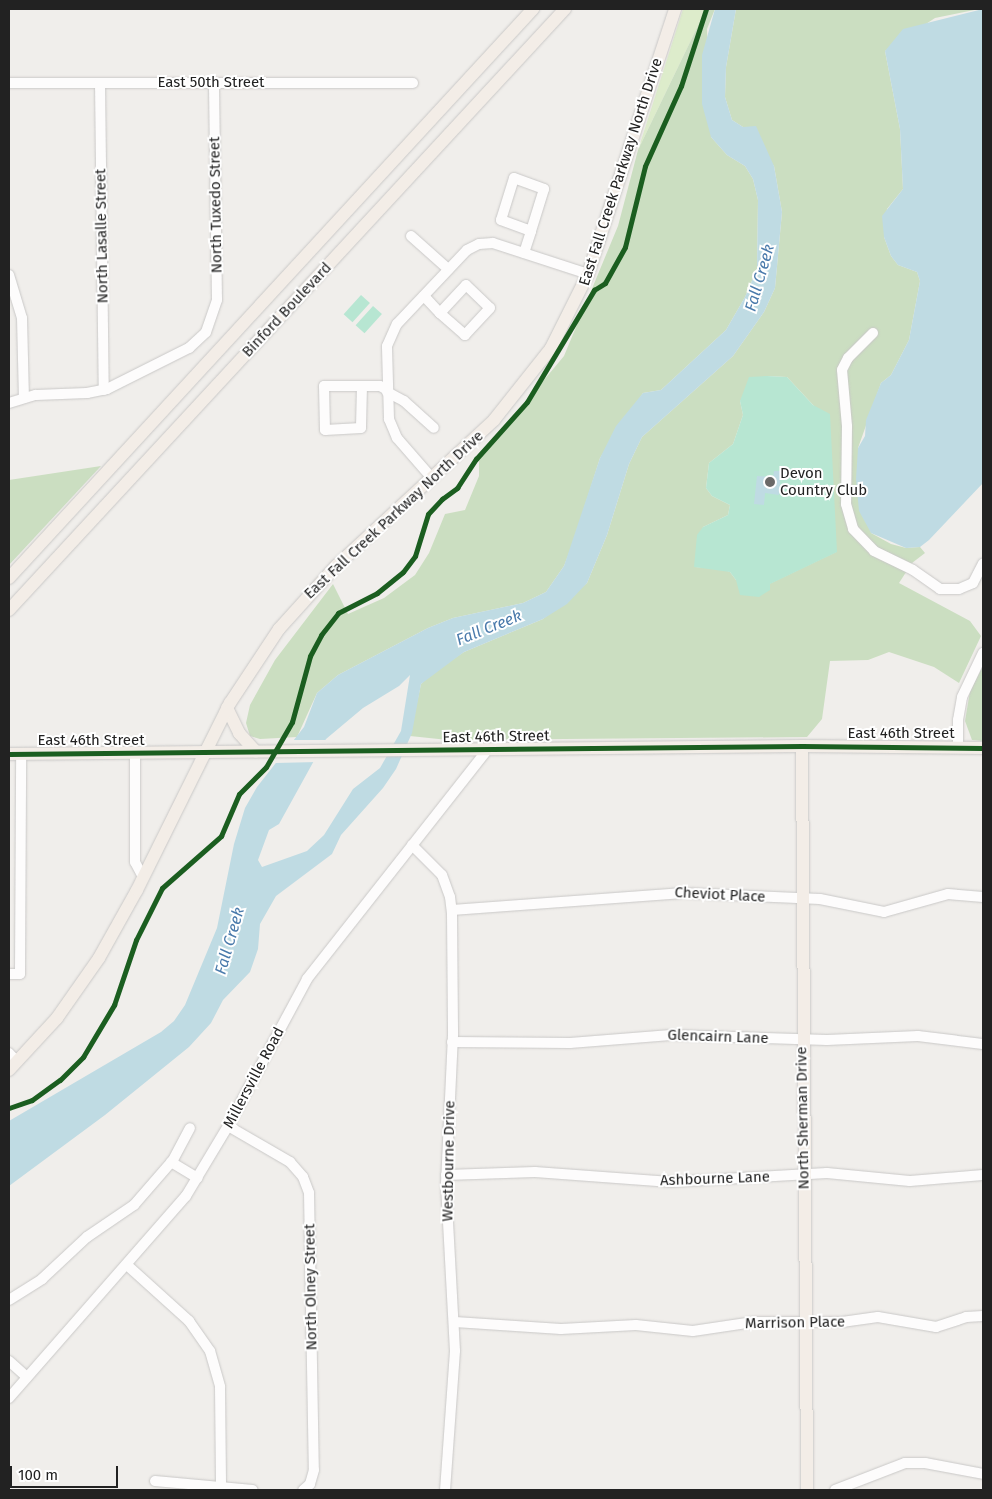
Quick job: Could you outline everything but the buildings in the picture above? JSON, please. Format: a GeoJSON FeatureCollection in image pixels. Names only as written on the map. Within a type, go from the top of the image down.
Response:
{"type":"FeatureCollection","features":[{"type":"Feature","properties":{"kind":"main road","name":"Binford Boulevard"},"geometry":{"type":"LineString","coordinates":[[9,578],[533,9]]}},
{"type":"Feature","properties":{"kind":"main road","name":"Binford Boulevard"},"geometry":{"type":"LineString","coordinates":[[9,610],[565,9]]}},
{"type":"Feature","properties":{"kind":"main road","name":"East Fall Creek Parkway North Drive"},"geometry":{"type":"LineString","coordinates":[[12,1062],[85,980],[143,877],[227,708],[291,613],[336,566],[489,425],[528,380],[562,328],[588,274],[675,9]]}},
{"type":"Feature","properties":{"kind":"main road"},"geometry":{"type":"LineString","coordinates":[[227,708],[239,733],[261,752]]}},
{"type":"Feature","properties":{"kind":"main road","name":"East 46th Street"},"geometry":{"type":"LineString","coordinates":[[15,754],[802,746],[983,748]]}},
{"type":"Feature","properties":{"kind":"main road","name":"North Sherman Drive"},"geometry":{"type":"LineString","coordinates":[[802,746],[801,898],[807,1490]]}},
{"type":"Feature","properties":{"kind":"street","name":"East 50th Street"},"geometry":{"type":"LineString","coordinates":[[9,83],[413,83]]}},
{"type":"Feature","properties":{"kind":"street","name":"North Lasalle Street"},"geometry":{"type":"LineString","coordinates":[[100,83],[104,390]]}},
{"type":"Feature","properties":{"kind":"street","name":"North Tuxedo Street"},"geometry":{"type":"LineString","coordinates":[[104,390],[189,348],[210,326],[217,300],[214,83]]}},
{"type":"Feature","properties":{"kind":"street"},"geometry":{"type":"LineString","coordinates":[[524,253],[531,231],[544,189],[514,178],[501,220],[531,231]]}},
{"type":"Feature","properties":{"kind":"street"},"geometry":{"type":"LineString","coordinates":[[411,236],[448,270]]}},
{"type":"Feature","properties":{"kind":"street"},"geometry":{"type":"LineString","coordinates":[[431,477],[392,429],[387,391],[389,337],[467,250],[479,244],[493,243],[588,274]]}},
{"type":"Feature","properties":{"kind":"street"},"geometry":{"type":"LineString","coordinates":[[9,275],[22,318],[24,398]]}},
{"type":"Feature","properties":{"kind":"street"},"geometry":{"type":"LineString","coordinates":[[424,296],[440,313],[465,336],[490,308],[466,285],[440,313]]}},
{"type":"Feature","properties":{"kind":"street"},"geometry":{"type":"LineString","coordinates":[[873,333],[848,358],[842,370],[847,426],[848,517],[856,534],[866,545],[914,570],[940,589],[959,589],[974,583],[983,563]]}},
{"type":"Feature","properties":{"kind":"street"},"geometry":{"type":"LineString","coordinates":[[362,386],[362,428],[325,430],[324,386],[362,386],[380,386],[404,401],[434,428]]}},
{"type":"Feature","properties":{"kind":"street"},"geometry":{"type":"LineString","coordinates":[[9,403],[24,398],[104,390]]}},
{"type":"Feature","properties":{"kind":"street"},"geometry":{"type":"LineString","coordinates":[[958,747],[958,720],[962,697],[983,653]]}},
{"type":"Feature","properties":{"kind":"street","name":"Millersville Road"},"geometry":{"type":"LineString","coordinates":[[9,1398],[127,1266],[198,1178],[307,979],[487,750]]}},
{"type":"Feature","properties":{"kind":"street"},"geometry":{"type":"LineString","coordinates":[[135,753],[135,862],[143,877]]}},
{"type":"Feature","properties":{"kind":"street"},"geometry":{"type":"LineString","coordinates":[[9,974],[20,974],[15,754]]}},
{"type":"Feature","properties":{"kind":"street","name":"Westbourne Drive"},"geometry":{"type":"LineString","coordinates":[[412,845],[442,875],[452,910],[452,1042],[446,1175],[455,1322],[454,1378],[445,1490]]}},
{"type":"Feature","properties":{"kind":"street","name":"Cheviot Place"},"geometry":{"type":"LineString","coordinates":[[452,910],[553,904],[660,892],[830,900],[884,912],[948,894],[983,897]]}},
{"type":"Feature","properties":{"kind":"street","name":"Glencairn Lane"},"geometry":{"type":"LineString","coordinates":[[452,1042],[570,1043],[671,1035],[802,1040],[927,1036],[983,1044]]}},
{"type":"Feature","properties":{"kind":"street","name":"North Olney Street"},"geometry":{"type":"LineString","coordinates":[[228,1126],[290,1162],[301,1174],[309,1193],[314,1470],[305,1489]]}},
{"type":"Feature","properties":{"kind":"street"},"geometry":{"type":"LineString","coordinates":[[9,1300],[47,1274],[86,1238],[129,1210],[171,1162],[190,1128]]}},
{"type":"Feature","properties":{"kind":"street"},"geometry":{"type":"LineString","coordinates":[[171,1162],[198,1178]]}},
{"type":"Feature","properties":{"kind":"street","name":"Ashbourne Lane"},"geometry":{"type":"LineString","coordinates":[[446,1175],[535,1172],[671,1182],[737,1176],[804,1176],[841,1173],[880,1179],[928,1181],[983,1175]]}},
{"type":"Feature","properties":{"kind":"street"},"geometry":{"type":"LineString","coordinates":[[127,1266],[189,1321],[210,1351],[220,1387],[221,1489]]}},
{"type":"Feature","properties":{"kind":"street","name":"Marrison Place"},"geometry":{"type":"LineString","coordinates":[[455,1322],[568,1329],[636,1325],[693,1331],[753,1322],[842,1322],[887,1317],[936,1327],[966,1317],[983,1316]]}},
{"type":"Feature","properties":{"kind":"street"},"geometry":{"type":"LineString","coordinates":[[9,1361],[27,1377]]}},
{"type":"Feature","properties":{"kind":"street"},"geometry":{"type":"LineString","coordinates":[[835,1490],[904,1463],[925,1464],[983,1474]]}},
{"type":"Feature","properties":{"kind":"street"},"geometry":{"type":"LineString","coordinates":[[154,1481],[221,1489],[253,1490]]}},
{"type":"Feature","properties":{"kind":"green space"},"geometry":{"type":"Polygon","coordinates":[[[683,9],[706,9],[638,150],[683,9]]]}},
{"type":"Feature","properties":{"kind":"green space"},"geometry":{"type":"Polygon","coordinates":[[[706,9],[715,9],[707,29],[711,137],[727,155],[745,166],[753,179],[758,200],[757,269],[745,297],[726,330],[661,390],[643,393],[600,458],[564,566],[546,592],[523,603],[453,618],[428,628],[338,675],[317,693],[297,737],[260,739],[250,736],[246,723],[250,705],[275,660],[333,584],[348,614],[384,598],[415,575],[429,553],[445,514],[465,510],[479,476],[479,458],[564,356],[618,226],[638,150],[706,9]]]}},
{"type":"Feature","properties":{"kind":"green space"},"geometry":{"type":"Polygon","coordinates":[[[736,9],[979,9],[935,18],[885,51],[900,129],[903,189],[887,209],[884,237],[891,256],[898,265],[917,272],[920,281],[909,340],[891,375],[881,383],[858,448],[871,533],[891,544],[906,548],[920,547],[925,553],[912,563],[899,583],[970,621],[981,636],[959,683],[934,667],[889,652],[868,660],[830,661],[822,719],[807,737],[448,740],[410,736],[421,684],[436,670],[464,652],[543,619],[587,583],[607,535],[629,464],[642,437],[733,356],[764,312],[775,288],[782,212],[774,166],[743,127],[732,120],[725,97],[726,67],[736,9]],[[767,376],[740,401],[743,415],[733,444],[709,463],[706,488],[712,496],[730,505],[728,515],[703,527],[695,567],[722,569],[730,572],[736,580],[769,584],[836,552],[815,407],[787,377],[767,376]]]}},
{"type":"Feature","properties":{"kind":"green space"},"geometry":{"type":"Polygon","coordinates":[[[361,295],[370,303],[353,322],[344,314],[361,295]]]}},
{"type":"Feature","properties":{"kind":"green space"},"geometry":{"type":"Polygon","coordinates":[[[373,306],[382,314],[365,333],[356,325],[373,306]]]}},
{"type":"Feature","properties":{"kind":"green space","name":"Devon Country Club"},"geometry":{"type":"Polygon","coordinates":[[[749,377],[787,377],[813,405],[830,414],[837,552],[770,584],[770,590],[759,597],[740,595],[736,580],[730,572],[694,567],[697,535],[703,527],[728,515],[730,505],[712,496],[706,488],[709,463],[733,444],[743,415],[740,401],[749,377]]]}},
{"type":"Feature","properties":{"kind":"green space"},"geometry":{"type":"Polygon","coordinates":[[[101,466],[9,565],[9,480],[101,466]]]}},
{"type":"Feature","properties":{"kind":"green space"},"geometry":{"type":"Polygon","coordinates":[[[983,666],[983,741],[972,740],[965,721],[970,691],[983,666]]]}},
{"type":"Feature","properties":{"kind":"water","name":"Fall Creek"},"geometry":{"type":"Polygon","coordinates":[[[715,9],[736,9],[726,67],[725,97],[732,120],[743,127],[756,126],[774,166],[782,212],[775,288],[764,312],[733,356],[642,437],[629,464],[607,535],[587,583],[567,604],[543,619],[464,652],[421,684],[412,733],[396,769],[383,788],[341,835],[332,854],[276,896],[260,924],[258,949],[250,972],[223,1000],[211,1023],[189,1047],[105,1115],[9,1186],[9,1121],[161,1032],[174,1021],[185,1005],[217,928],[234,844],[245,808],[257,787],[304,727],[317,693],[338,675],[428,628],[453,618],[523,603],[546,592],[564,566],[600,458],[616,426],[643,393],[661,390],[726,330],[745,297],[757,269],[758,200],[753,179],[745,166],[727,155],[711,137],[702,104],[702,55],[715,9]],[[410,675],[399,686],[363,708],[326,739],[279,824],[269,830],[258,860],[262,867],[307,851],[324,835],[353,789],[380,768],[401,731],[410,675]]]}},
{"type":"Feature","properties":{"kind":"water"},"geometry":{"type":"Polygon","coordinates":[[[983,9],[983,483],[929,540],[920,547],[906,548],[871,533],[859,511],[856,479],[858,448],[865,436],[866,420],[881,383],[891,375],[909,340],[920,281],[917,272],[898,265],[891,256],[884,237],[882,216],[903,189],[900,129],[885,51],[903,29],[983,9]]]}},
{"type":"Feature","properties":{"kind":"water"},"geometry":{"type":"Polygon","coordinates":[[[774,471],[781,471],[779,495],[765,493],[764,505],[754,504],[757,476],[773,477],[774,471]]]}},
{"type":"Feature","properties":{"kind":"pier"},"geometry":{"type":"Polygon","coordinates":[[[292,740],[330,740],[318,762],[275,763],[292,740]]]}},
{"type":"Feature","properties":{"kind":"cycle path"},"geometry":{"type":"LineString","coordinates":[[9,1108],[32,1100],[60,1080],[83,1057],[114,1005],[136,940],[162,888],[221,836],[239,794],[266,767],[292,722],[310,656],[321,635],[338,613],[377,593],[403,572],[415,556],[428,514],[442,499],[457,488],[476,459],[527,402],[594,290],[605,283],[625,247],[645,166],[681,86],[706,9]]}},
{"type":"Feature","properties":{"kind":"cycle path"},"geometry":{"type":"LineString","coordinates":[[9,754],[802,746],[983,748]]}},
{"type":"Feature","properties":{"kind":"place","name":"Devon Country Club"},"geometry":{"type":"Point","coordinates":[770,482]}}]}
